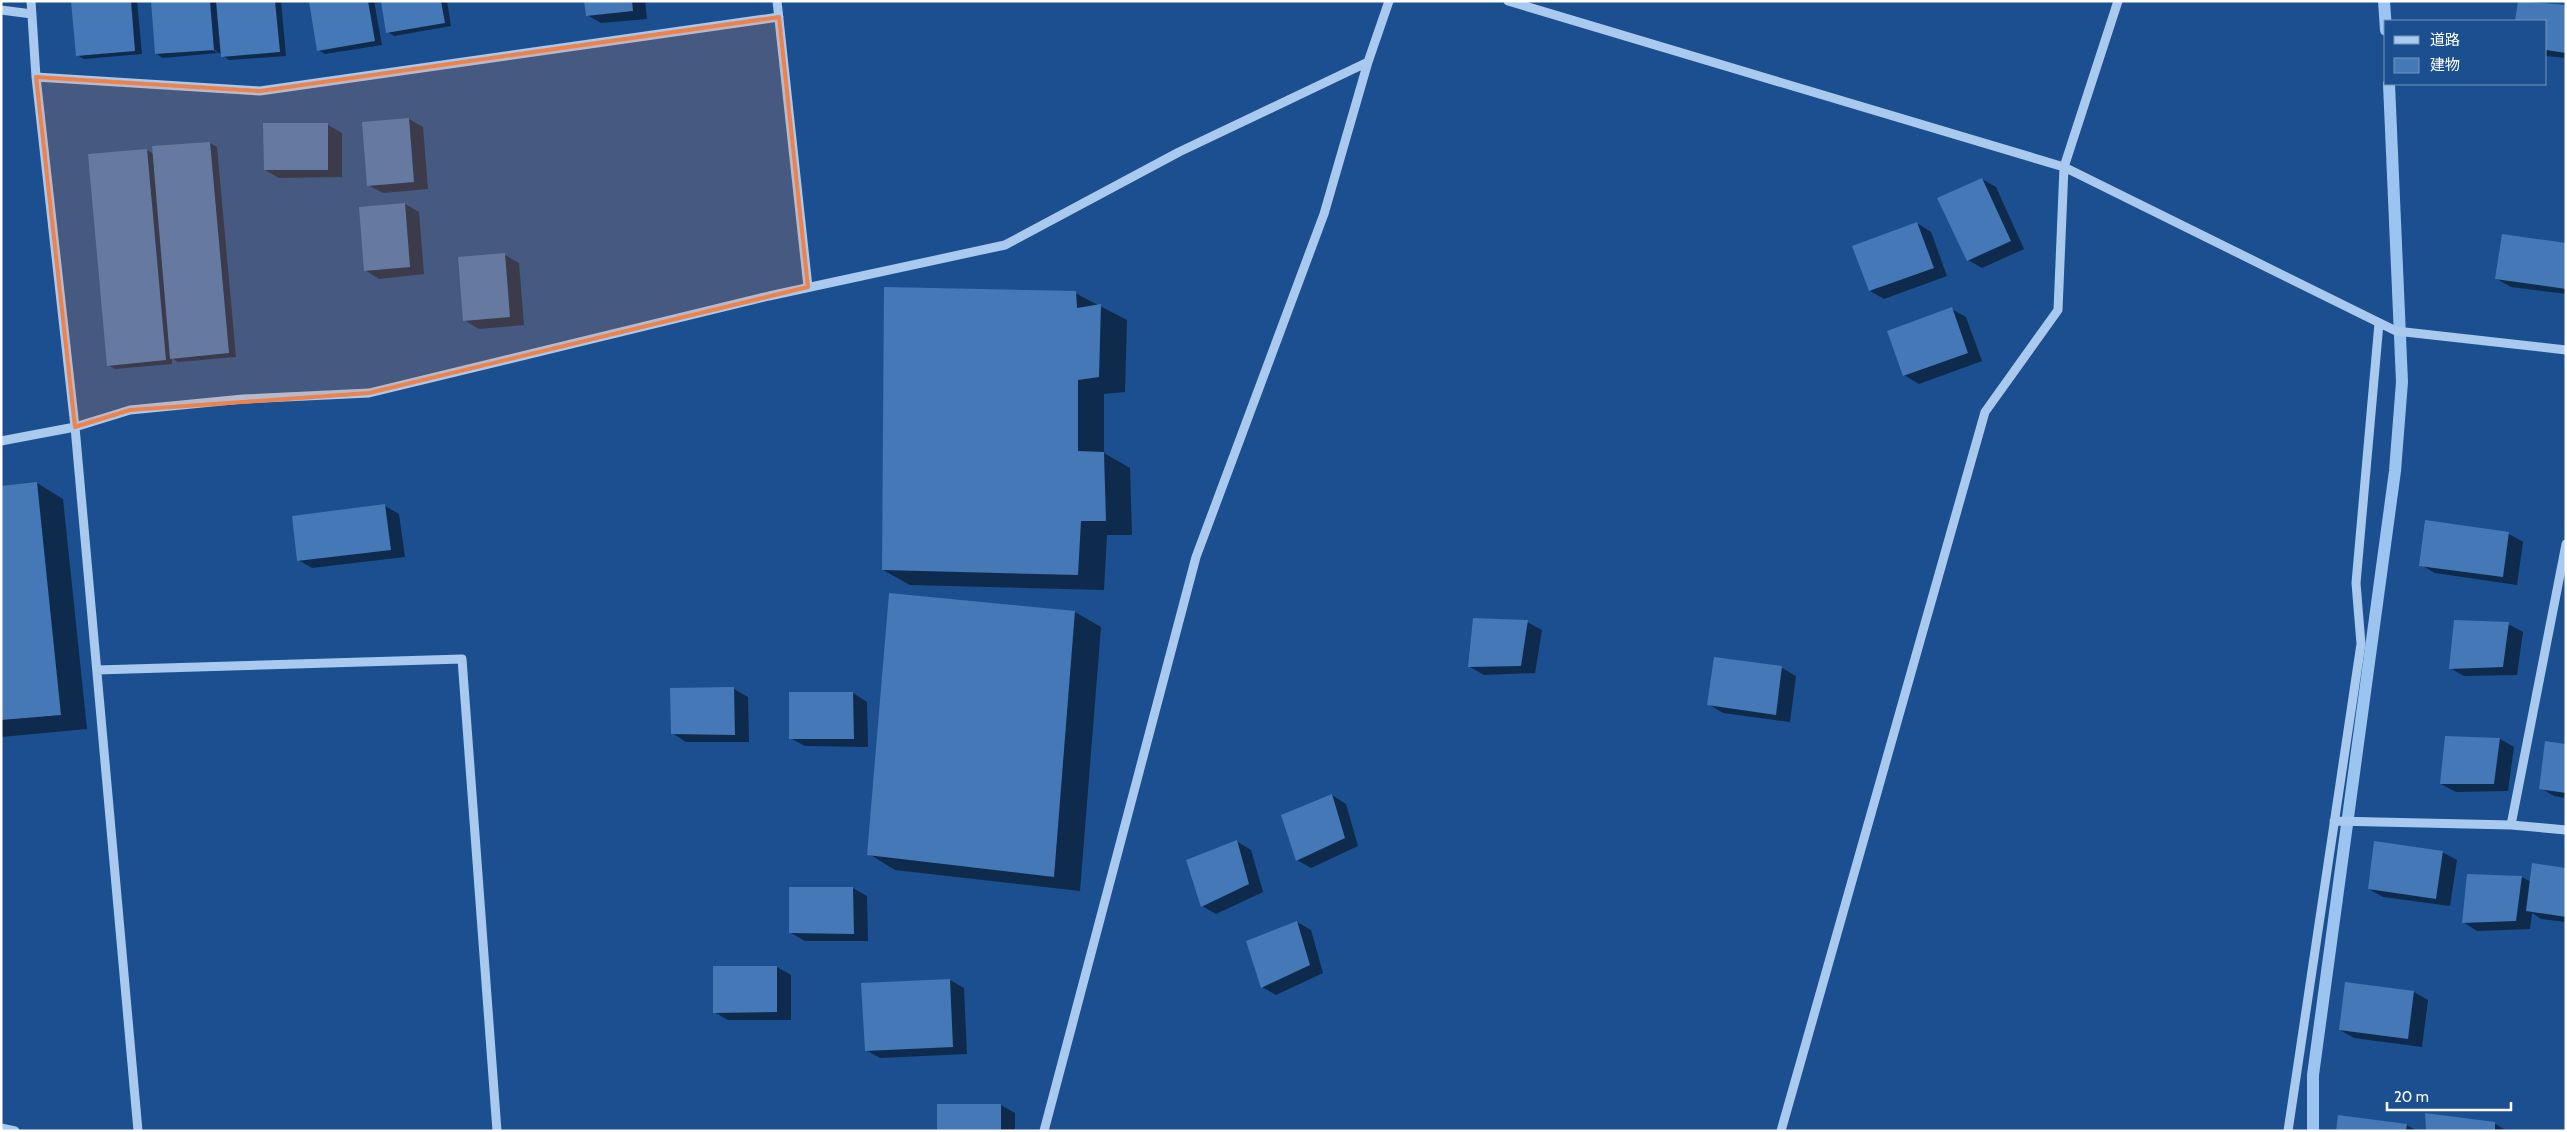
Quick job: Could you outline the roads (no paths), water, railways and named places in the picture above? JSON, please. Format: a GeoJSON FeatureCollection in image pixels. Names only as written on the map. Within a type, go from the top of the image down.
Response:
{"type":"FeatureCollection","features":[{"type":"Feature","properties":{"kind":"street"},"geometry":{"type":"LineString","coordinates":[[31,1],[36,77],[75,427],[138,1131]]}},
{"type":"Feature","properties":{"kind":"street"},"geometry":{"type":"LineString","coordinates":[[777,1],[808,287]]}},
{"type":"Feature","properties":{"kind":"street"},"geometry":{"type":"LineString","coordinates":[[1044,1131],[1196,557],[1324,214],[1368,62],[1389,1]]}},
{"type":"Feature","properties":{"kind":"street"},"geometry":{"type":"LineString","coordinates":[[1508,1],[2064,167],[2396,331],[2566,350]]}},
{"type":"Feature","properties":{"kind":"street"},"geometry":{"type":"LineString","coordinates":[[1780,1131],[1985,412],[2058,310],[2064,167],[2118,1]]}},
{"type":"Feature","properties":{"kind":"street"},"geometry":{"type":"LineString","coordinates":[[1,10],[32,14]]}},
{"type":"Feature","properties":{"kind":"street"},"geometry":{"type":"LineString","coordinates":[[36,77],[260,91],[779,17]]}},
{"type":"Feature","properties":{"kind":"street"},"geometry":{"type":"LineString","coordinates":[[1,441],[75,427],[130,410],[243,399],[369,392],[808,287],[1006,245],[1178,152],[1368,62]]}},
{"type":"Feature","properties":{"kind":"street"},"geometry":{"type":"LineString","coordinates":[[2288,1131],[2361,644],[2356,582],[2379,323]]}},
{"type":"Feature","properties":{"kind":"street"},"geometry":{"type":"LineString","coordinates":[[2510,825],[2566,544]]}},
{"type":"Feature","properties":{"kind":"street"},"geometry":{"type":"LineString","coordinates":[[97,670],[462,659],[497,1131]]}},
{"type":"Feature","properties":{"kind":"street"},"geometry":{"type":"LineString","coordinates":[[2335,821],[2510,825],[2566,830]]}},
{"type":"Feature","properties":{"kind":"street"},"geometry":{"type":"LineString","coordinates":[[1,1128],[15,1131]]}},
{"type":"Feature","properties":{"kind":"waterway"},"geometry":{"type":"LineString","coordinates":[[2384,1],[2385,20]]}},
{"type":"Feature","properties":{"kind":"waterway"},"geometry":{"type":"LineString","coordinates":[[2313,1131],[2313,1075],[2395,471],[2402,382],[2389,85]]}}]}
